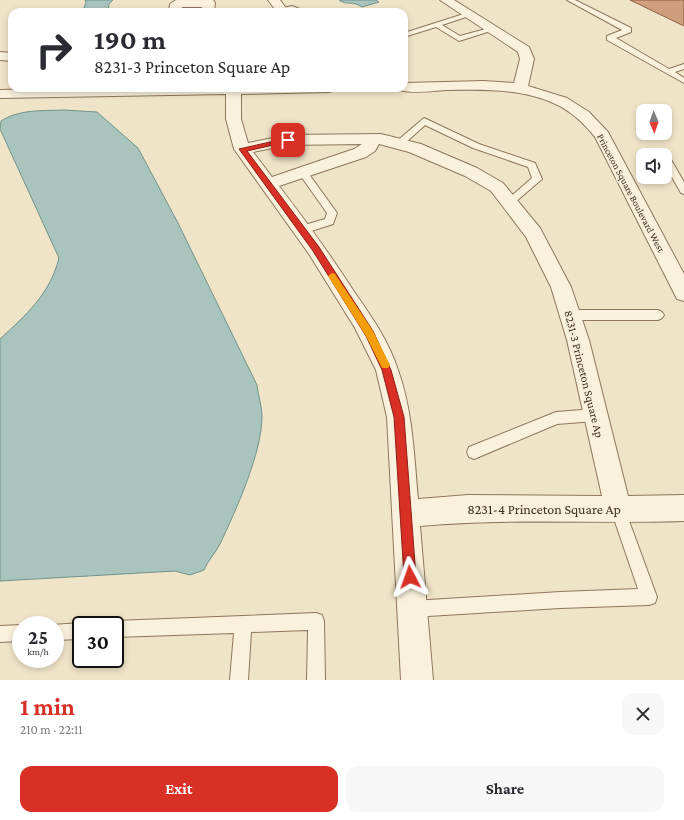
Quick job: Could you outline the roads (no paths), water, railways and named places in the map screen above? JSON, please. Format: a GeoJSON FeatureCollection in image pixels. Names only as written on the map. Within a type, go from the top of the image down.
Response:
{"type":"FeatureCollection","features":[{"type":"Feature","properties":{"kind":"street"},"geometry":{"type":"LineString","coordinates":[[176,8],[176,4],[208,8],[221,0]]}},
{"type":"Feature","properties":{"kind":"street"},"geometry":{"type":"LineString","coordinates":[[446,0],[524,50],[527,59],[520,88]]}},
{"type":"Feature","properties":{"kind":"street","name":"Princeton Square Boulevard West"},"geometry":{"type":"LineString","coordinates":[[408,87],[489,86],[520,88],[538,92],[567,104],[594,125],[602,135],[684,293]]}},
{"type":"Feature","properties":{"kind":"street"},"geometry":{"type":"LineString","coordinates":[[0,94],[94,92]]}},
{"type":"Feature","properties":{"kind":"street"},"geometry":{"type":"LineString","coordinates":[[234,92],[232,109],[236,136],[242,149],[302,230],[363,322],[376,345],[387,370],[399,417],[417,680]]}},
{"type":"Feature","properties":{"kind":"street"},"geometry":{"type":"LineString","coordinates":[[268,184],[360,153],[369,148],[372,144],[371,138]]}},
{"type":"Feature","properties":{"kind":"street","name":"8231-3 Princeton Square Ap"},"geometry":{"type":"LineString","coordinates":[[242,149],[288,140],[371,138],[400,143],[415,148],[483,178],[497,187],[510,202],[549,261],[571,315],[618,510]]}},
{"type":"Feature","properties":{"kind":"street","name":"8231-4 Princeton Square Ap"},"geometry":{"type":"LineString","coordinates":[[405,514],[468,508],[618,510],[684,508]]}},
{"type":"Feature","properties":{"kind":"lane"},"geometry":{"type":"LineString","coordinates":[[570,0],[628,30],[610,38],[684,81]]}},
{"type":"Feature","properties":{"kind":"lane"},"geometry":{"type":"LineString","coordinates":[[280,7],[292,8]]}},
{"type":"Feature","properties":{"kind":"lane"},"geometry":{"type":"LineString","coordinates":[[408,34],[470,14]]}},
{"type":"Feature","properties":{"kind":"lane"},"geometry":{"type":"LineString","coordinates":[[437,25],[459,39],[493,29]]}},
{"type":"Feature","properties":{"kind":"lane"},"geometry":{"type":"LineString","coordinates":[[669,72],[684,66]]}},
{"type":"Feature","properties":{"kind":"lane"},"geometry":{"type":"LineString","coordinates":[[400,143],[424,121],[476,146],[532,165],[537,179],[510,202]]}},
{"type":"Feature","properties":{"kind":"lane"},"geometry":{"type":"LineString","coordinates":[[672,169],[684,190]]}},
{"type":"Feature","properties":{"kind":"lane"},"geometry":{"type":"LineString","coordinates":[[302,230],[329,221],[332,213],[303,172]]}},
{"type":"Feature","properties":{"kind":"lane"},"geometry":{"type":"LineString","coordinates":[[571,315],[658,315]]}},
{"type":"Feature","properties":{"kind":"lane"},"geometry":{"type":"LineString","coordinates":[[474,452],[556,418],[595,415]]}},
{"type":"Feature","properties":{"kind":"lane"},"geometry":{"type":"LineString","coordinates":[[412,609],[490,605],[585,597],[649,597],[618,510]]}},
{"type":"Feature","properties":{"kind":"lane"},"geometry":{"type":"LineString","coordinates":[[124,629],[316,621],[316,680]]}},
{"type":"Feature","properties":{"kind":"lane"},"geometry":{"type":"LineString","coordinates":[[239,680],[243,624]]}},
{"type":"Feature","properties":{"kind":"lane"},"geometry":{"type":"LineString","coordinates":[[0,634],[12,633]]}},
{"type":"Feature","properties":{"kind":"water"},"geometry":{"type":"Polygon","coordinates":[[[85,0],[113,0],[109,4],[108,8],[84,8],[86,3],[85,0]]]}},
{"type":"Feature","properties":{"kind":"water"},"geometry":{"type":"Polygon","coordinates":[[[339,0],[376,0],[379,2],[362,7],[339,0]]]}},
{"type":"Feature","properties":{"kind":"water"},"geometry":{"type":"Polygon","coordinates":[[[64,110],[97,112],[138,148],[178,223],[257,385],[262,416],[258,447],[253,464],[218,548],[207,563],[204,570],[190,575],[175,571],[0,581],[0,339],[36,303],[50,282],[59,258],[0,129],[1,121],[16,114],[64,110]]]}}]}
